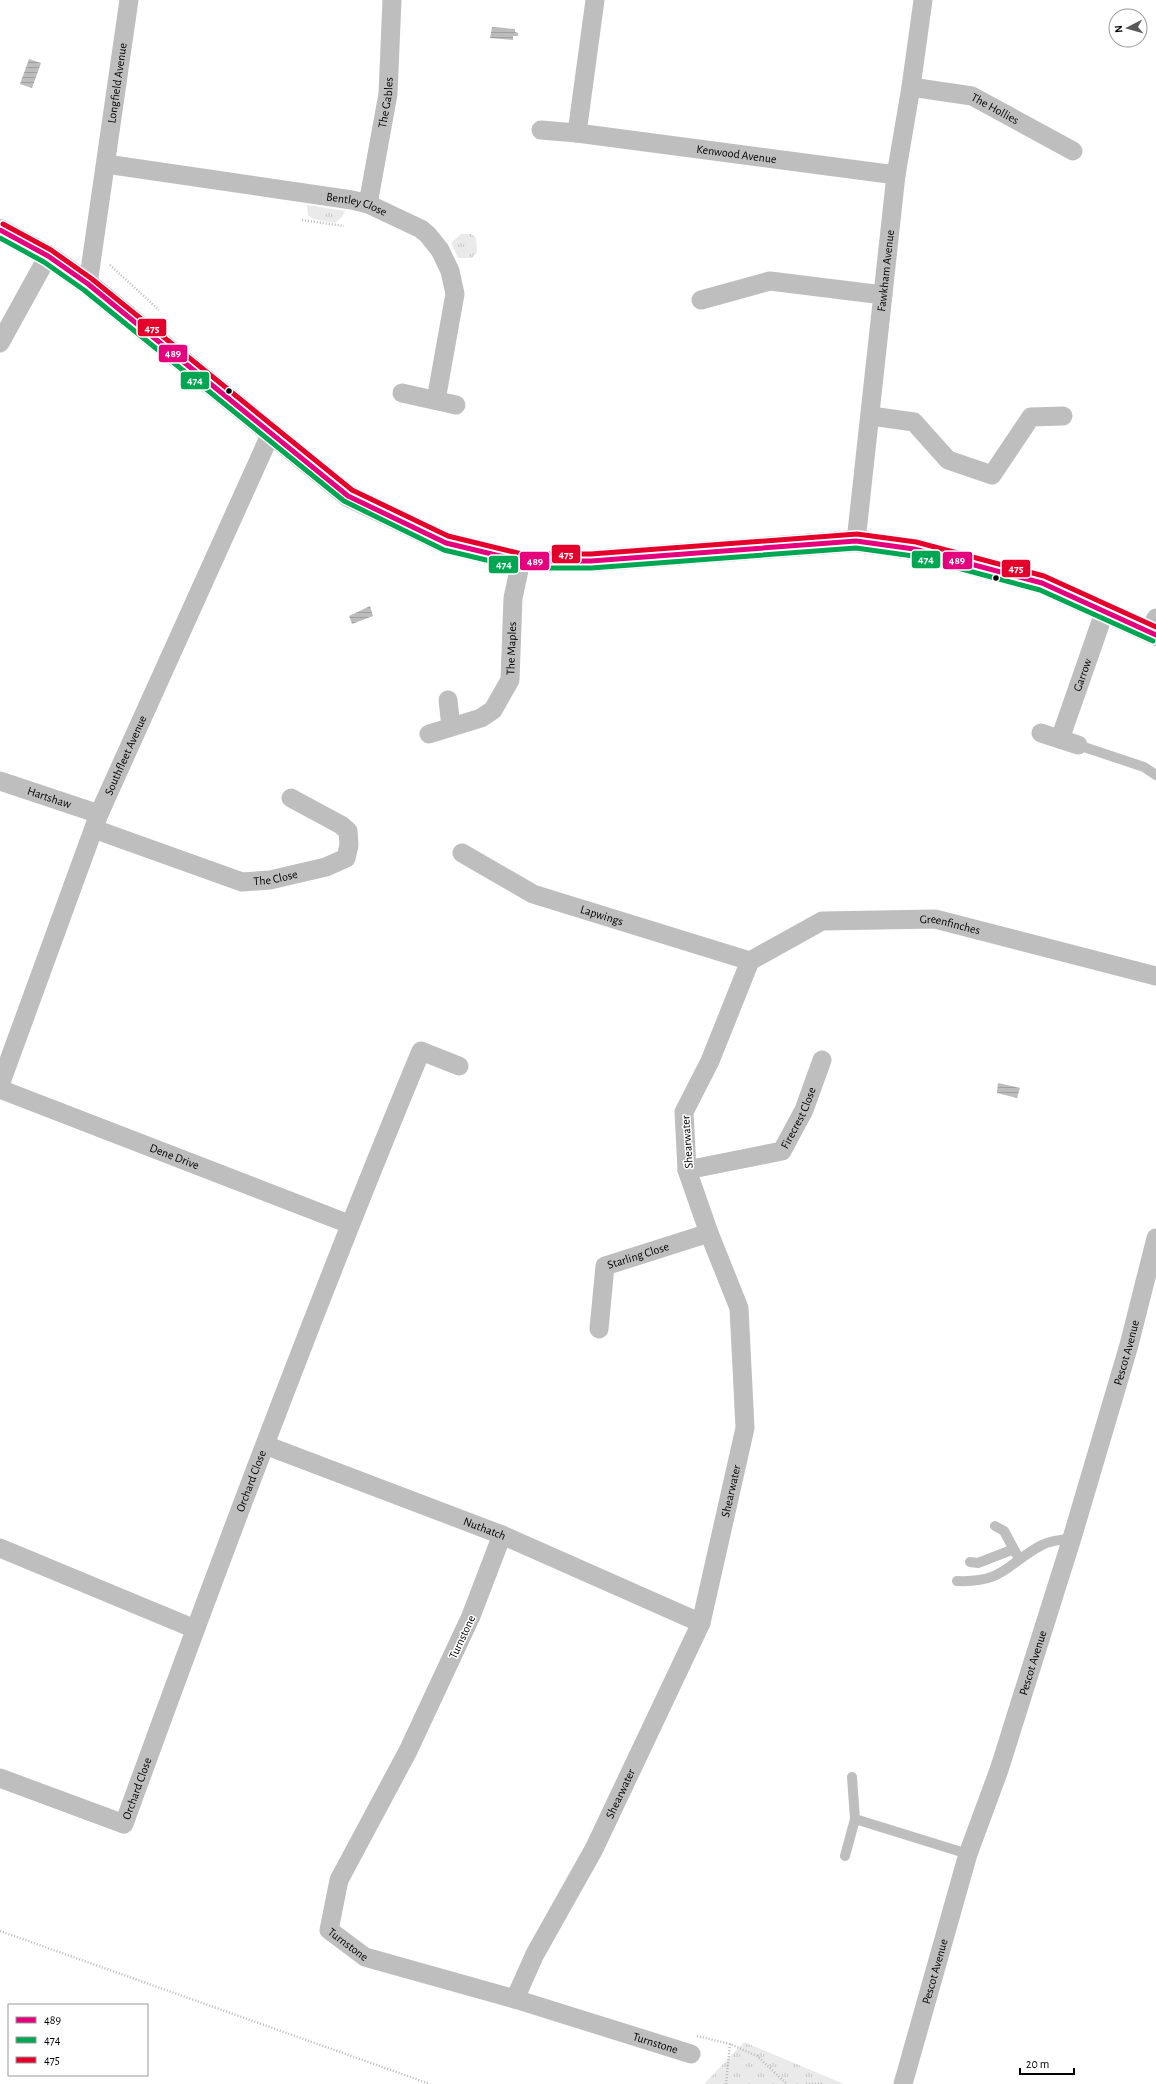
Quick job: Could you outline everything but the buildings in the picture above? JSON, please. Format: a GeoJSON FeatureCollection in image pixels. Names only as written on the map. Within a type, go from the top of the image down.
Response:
{"type":"FeatureCollection","features":[{"type":"Feature","properties":{"kind":"street","name":"Longfield Avenue"},"geometry":{"type":"LineString","coordinates":[[88,284],[129,0]]}},
{"type":"Feature","properties":{"kind":"street","name":"The Gables"},"geometry":{"type":"LineString","coordinates":[[368,204],[387,102],[392,0]]}},
{"type":"Feature","properties":{"kind":"street"},"geometry":{"type":"LineString","coordinates":[[577,133],[594,0]]}},
{"type":"Feature","properties":{"kind":"street","name":"Fawkham Avenue"},"geometry":{"type":"LineString","coordinates":[[856,542],[871,416],[896,175],[911,87],[923,0]]}},
{"type":"Feature","properties":{"kind":"street","name":"The Hollies"},"geometry":{"type":"LineString","coordinates":[[911,87],[972,96],[1073,151]]}},
{"type":"Feature","properties":{"kind":"street","name":"Kenwood Avenue"},"geometry":{"type":"LineString","coordinates":[[541,130],[577,133],[896,175]]}},
{"type":"Feature","properties":{"kind":"street","name":"Bentley Close"},"geometry":{"type":"LineString","coordinates":[[106,164],[368,204],[411,224],[428,235],[440,250],[450,272],[456,298],[436,400]]}},
{"type":"Feature","properties":{"kind":"street"},"geometry":{"type":"LineString","coordinates":[[0,230],[48,256],[88,284],[348,496],[446,543],[521,561],[591,561],[856,542],[914,549],[1042,583],[1105,610],[1154,628]]}},
{"type":"Feature","properties":{"kind":"street"},"geometry":{"type":"LineString","coordinates":[[0,343],[48,256]]}},
{"type":"Feature","properties":{"kind":"street"},"geometry":{"type":"LineString","coordinates":[[701,300],[770,281],[883,295]]}},
{"type":"Feature","properties":{"kind":"street"},"geometry":{"type":"LineString","coordinates":[[402,393],[456,405]]}},
{"type":"Feature","properties":{"kind":"street"},"geometry":{"type":"LineString","coordinates":[[871,416],[914,422],[948,460],[992,475],[1031,417],[1063,416]]}},
{"type":"Feature","properties":{"kind":"street","name":"Southfleet Avenue"},"geometry":{"type":"LineString","coordinates":[[0,1085],[97,822],[271,433]]}},
{"type":"Feature","properties":{"kind":"street","name":"The Maples"},"geometry":{"type":"LineString","coordinates":[[429,734],[481,718],[493,710],[510,680],[514,598],[521,561]]}},
{"type":"Feature","properties":{"kind":"street","name":"Garrow"},"geometry":{"type":"LineString","coordinates":[[1060,739],[1105,610]]}},
{"type":"Feature","properties":{"kind":"street"},"geometry":{"type":"LineString","coordinates":[[448,700],[451,727]]}},
{"type":"Feature","properties":{"kind":"street"},"geometry":{"type":"LineString","coordinates":[[1041,733],[1078,745]]}},
{"type":"Feature","properties":{"kind":"street","name":"Hartshaw"},"geometry":{"type":"LineString","coordinates":[[0,781],[97,822]]}},
{"type":"Feature","properties":{"kind":"street","name":"The Close"},"geometry":{"type":"LineString","coordinates":[[97,822],[242,882],[270,880],[326,868],[346,858],[349,845],[348,831],[341,825],[291,798]]}},
{"type":"Feature","properties":{"kind":"street","name":"Lapwings"},"geometry":{"type":"LineString","coordinates":[[462,853],[533,894],[750,961]]}},
{"type":"Feature","properties":{"kind":"street","name":"Greenfinches"},"geometry":{"type":"LineString","coordinates":[[750,961],[822,921],[935,919],[1156,976]]}},
{"type":"Feature","properties":{"kind":"street","name":"Shearwater"},"geometry":{"type":"LineString","coordinates":[[515,1999],[535,1954],[594,1849],[700,1623],[745,1428],[739,1308],[709,1233],[687,1170],[684,1112],[710,1061],[750,961]]}},
{"type":"Feature","properties":{"kind":"street"},"geometry":{"type":"LineString","coordinates":[[265,1445],[349,1224],[421,1051],[459,1066]]}},
{"type":"Feature","properties":{"kind":"street","name":"Firecrest Close"},"geometry":{"type":"LineString","coordinates":[[687,1170],[782,1151],[804,1110],[822,1060]]}},
{"type":"Feature","properties":{"kind":"street","name":"Dene Drive"},"geometry":{"type":"LineString","coordinates":[[0,1089],[349,1224]]}},
{"type":"Feature","properties":{"kind":"street","name":"Starling Close"},"geometry":{"type":"LineString","coordinates":[[599,1329],[605,1266],[709,1233]]}},
{"type":"Feature","properties":{"kind":"street","name":"Pescot Avenue"},"geometry":{"type":"LineString","coordinates":[[903,2084],[968,1854],[998,1770],[1072,1538],[1129,1345],[1156,1238]]}},
{"type":"Feature","properties":{"kind":"street","name":"Nuthatch"},"geometry":{"type":"LineString","coordinates":[[265,1445],[502,1536],[700,1623]]}},
{"type":"Feature","properties":{"kind":"street","name":"Orchard Close"},"geometry":{"type":"LineString","coordinates":[[0,1778],[124,1824],[195,1629],[265,1445]]}},
{"type":"Feature","properties":{"kind":"street","name":"Turnstone"},"geometry":{"type":"LineString","coordinates":[[502,1536],[472,1616],[415,1736],[339,1880],[329,1930],[365,1958],[515,1999],[691,2054]]}},
{"type":"Feature","properties":{"kind":"street"},"geometry":{"type":"LineString","coordinates":[[0,1548],[195,1629]]}},
{"type":"Feature","properties":{"kind":"lane"},"geometry":{"type":"LineString","coordinates":[[1078,745],[1144,767],[1156,775]]}},
{"type":"Feature","properties":{"kind":"lane"},"geometry":{"type":"LineString","coordinates":[[995,1526],[1004,1531],[1020,1561]]}},
{"type":"Feature","properties":{"kind":"lane"},"geometry":{"type":"LineString","coordinates":[[958,1581],[984,1580],[1001,1574],[1043,1544],[1055,1540],[1072,1538]]}},
{"type":"Feature","properties":{"kind":"lane"},"geometry":{"type":"LineString","coordinates":[[970,1562],[978,1563],[1014,1550]]}},
{"type":"Feature","properties":{"kind":"lane"},"geometry":{"type":"LineString","coordinates":[[845,1856],[855,1819],[852,1777]]}},
{"type":"Feature","properties":{"kind":"lane"},"geometry":{"type":"LineString","coordinates":[[855,1819],[968,1854]]}},
{"type":"Feature","properties":{"kind":"path"},"geometry":{"type":"LineString","coordinates":[[302,220],[344,226]]}},
{"type":"Feature","properties":{"kind":"path"},"geometry":{"type":"LineString","coordinates":[[109,264],[159,310]]}},
{"type":"Feature","properties":{"kind":"path"},"geometry":{"type":"LineString","coordinates":[[0,1930],[430,2084]]}},
{"type":"Feature","properties":{"kind":"path"},"geometry":{"type":"LineString","coordinates":[[695,2036],[730,2044],[757,2056],[787,2084]]}},
{"type":"Feature","properties":{"kind":"path"},"geometry":{"type":"LineString","coordinates":[[726,2084],[728,2079],[730,2044]]}},
{"type":"Feature","properties":{"kind":"path"},"geometry":{"type":"LineString","coordinates":[[806,2084],[822,2084]]}},
{"type":"Feature","properties":{"kind":"green space"},"geometry":{"type":"Polygon","coordinates":[[[307,205],[345,211],[342,217],[335,223],[313,219],[308,215],[307,205]]]}},
{"type":"Feature","properties":{"kind":"green space"},"geometry":{"type":"Polygon","coordinates":[[[461,234],[471,234],[476,238],[477,252],[472,258],[458,258],[451,243],[461,234]]]}},
{"type":"Feature","properties":{"kind":"green space"},"geometry":{"type":"Polygon","coordinates":[[[744,2042],[844,2084],[704,2084],[744,2042]]]}},
{"type":"Feature","properties":{"kind":"shaded area"},"geometry":{"type":"Polygon","coordinates":[[[492,27],[515,29],[518,36],[513,36],[513,40],[490,38],[492,27]]]}},
{"type":"Feature","properties":{"kind":"shaded area"},"geometry":{"type":"Polygon","coordinates":[[[29,59],[41,63],[32,88],[20,84],[29,59]]]}},
{"type":"Feature","properties":{"kind":"shaded area"},"geometry":{"type":"Polygon","coordinates":[[[370,606],[373,616],[352,624],[349,616],[370,606]]]}},
{"type":"Feature","properties":{"kind":"shaded area"},"geometry":{"type":"Polygon","coordinates":[[[998,1083],[1020,1088],[1017,1098],[997,1093],[998,1083]]]}},
{"type":"Feature","properties":{"kind":"transit line","name":"475"},"geometry":{"type":"LineString","coordinates":[[3,224],[51,250],[92,279],[352,490],[448,536],[522,554],[591,554],[857,534],[916,542],[1044,576],[1156,627]]}},
{"type":"Feature","properties":{"kind":"transit line","name":"489"},"geometry":{"type":"LineString","coordinates":[[0,230],[48,256],[88,284],[348,496],[446,543],[521,561],[591,561],[856,541],[914,549],[1042,583],[1156,635]]}},
{"type":"Feature","properties":{"kind":"transit line","name":"474"},"geometry":{"type":"LineString","coordinates":[[0,238],[44,262],[84,290],[344,501],[444,550],[520,568],[591,568],[856,548],[913,556],[1040,590],[1153,641]]}}]}
